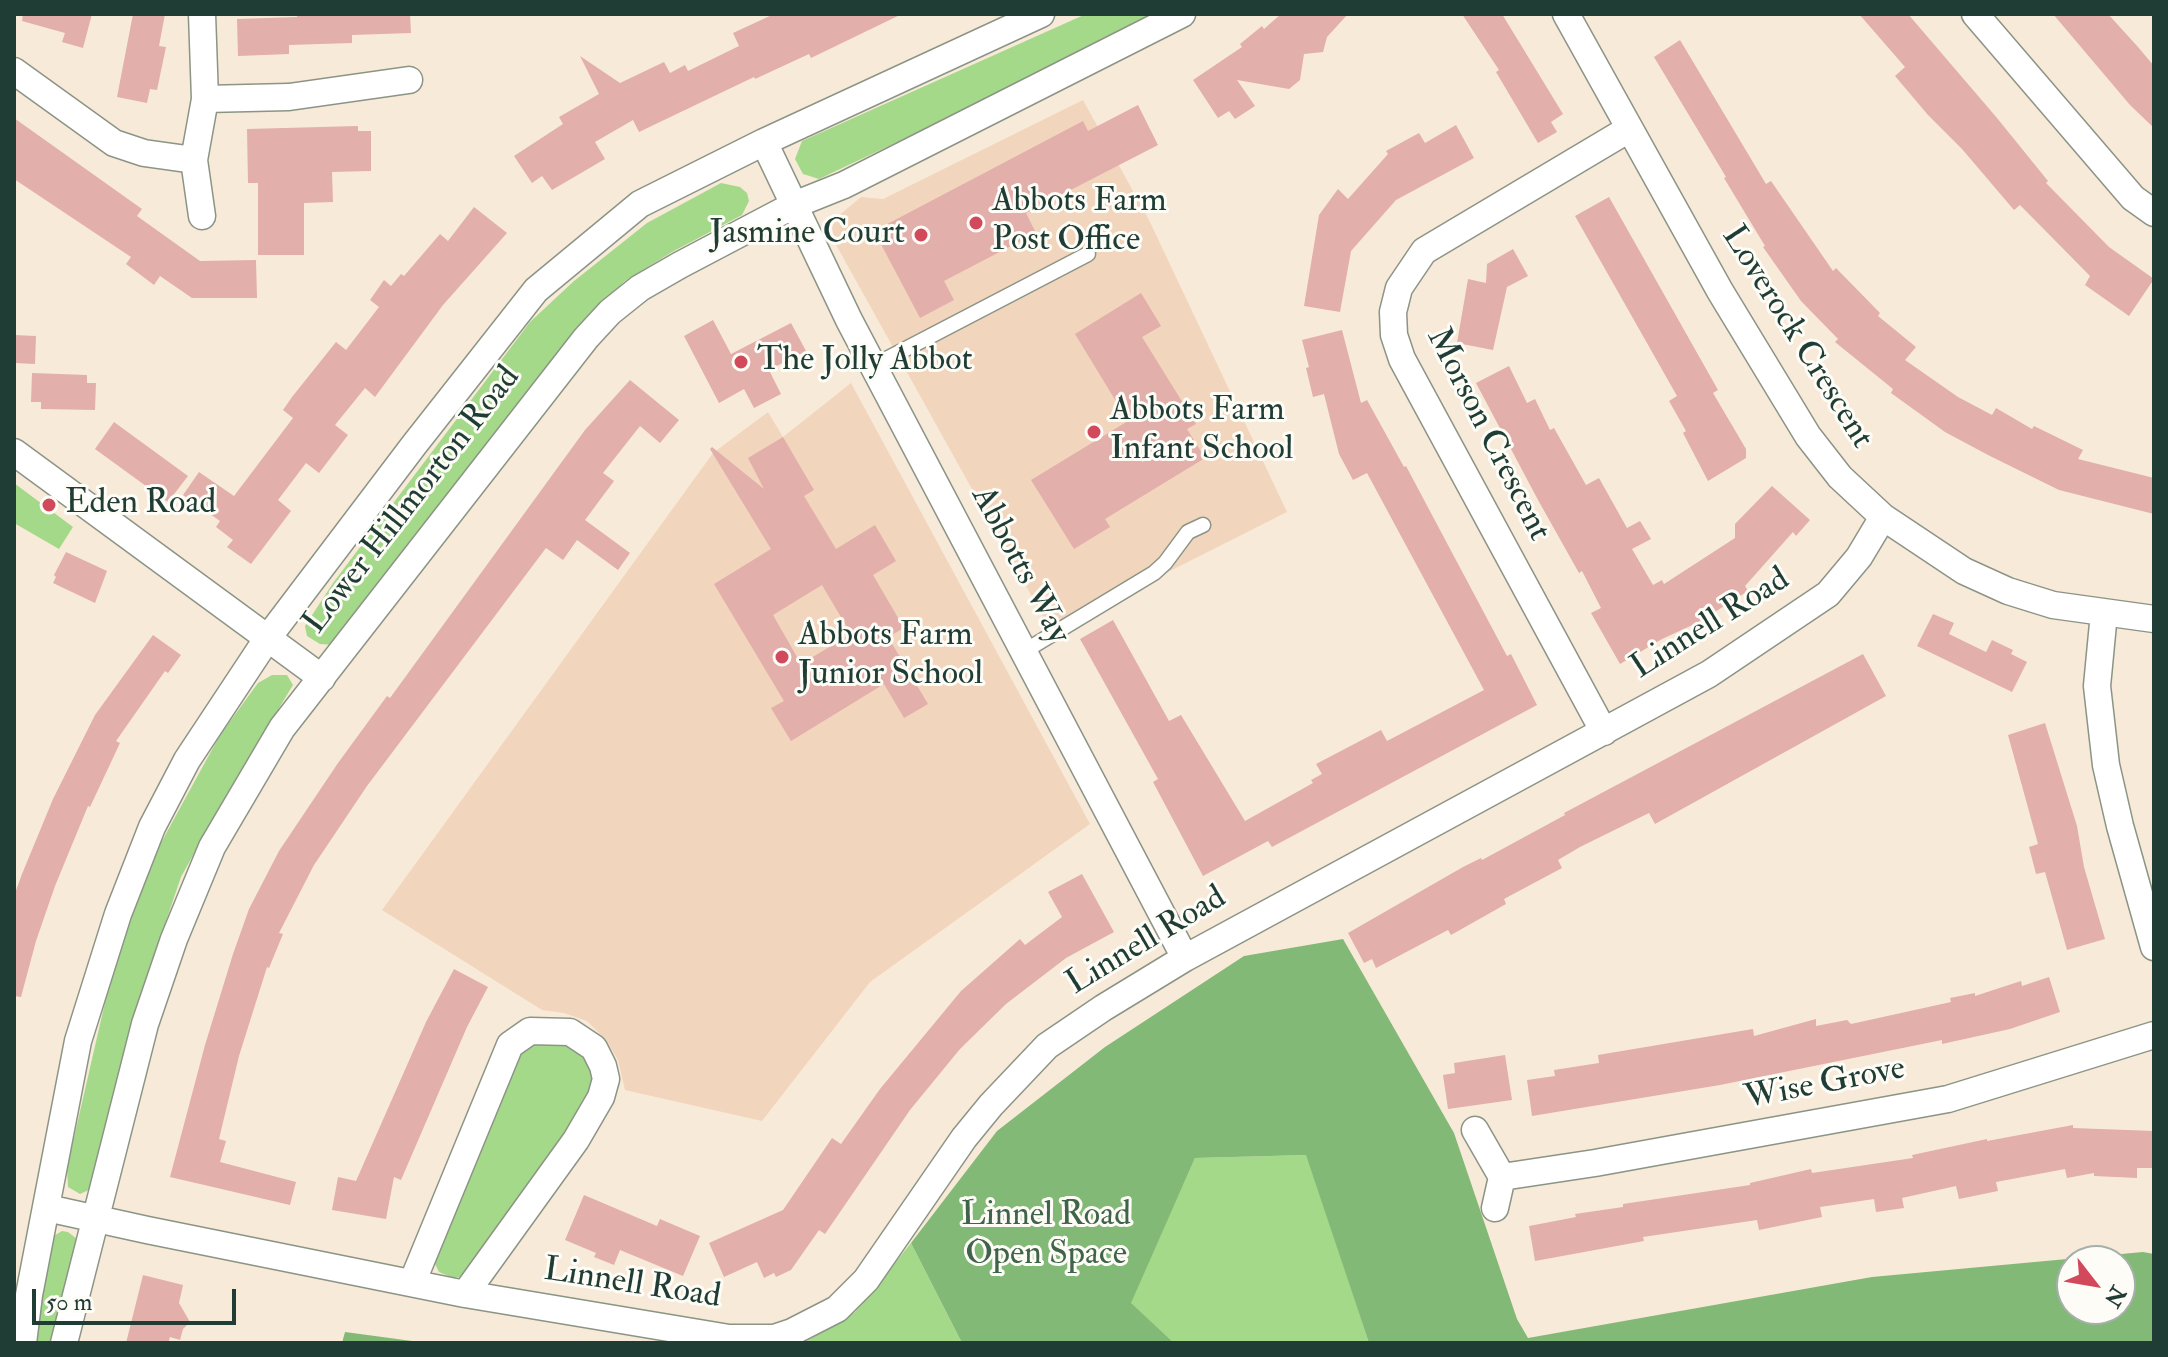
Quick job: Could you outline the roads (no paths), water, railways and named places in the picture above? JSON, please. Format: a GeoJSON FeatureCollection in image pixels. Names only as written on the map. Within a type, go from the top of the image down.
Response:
{"type":"FeatureCollection","features":[{"type":"Feature","properties":{"kind":"street"},"geometry":{"type":"LineString","coordinates":[[202,14],[205,99],[194,160],[202,216]]}},
{"type":"Feature","properties":{"kind":"street","name":"Lower Hillmorton Road"},"geometry":{"type":"LineString","coordinates":[[23,1343],[29,1295],[78,1041],[123,900],[152,827],[187,760],[267,639],[414,445],[536,290],[640,204],[764,142],[1041,14]]}},
{"type":"Feature","properties":{"kind":"street","name":"Lower Hillmorton Road"},"geometry":{"type":"LineString","coordinates":[[64,1343],[145,1024],[174,939],[212,847],[282,728],[577,350],[610,312],[640,288],[680,265],[794,205],[844,185],[1182,14]]}},
{"type":"Feature","properties":{"kind":"street","name":"Loverock Crescent"},"geometry":{"type":"LineString","coordinates":[[1566,14],[1720,291],[1808,436],[1840,477],[1883,517],[1964,571],[2008,591],[2053,605],[2154,619]]}},
{"type":"Feature","properties":{"kind":"street"},"geometry":{"type":"LineString","coordinates":[[1975,14],[2133,198],[2154,213]]}},
{"type":"Feature","properties":{"kind":"street"},"geometry":{"type":"LineString","coordinates":[[14,71],[114,143],[144,153],[194,160]]}},
{"type":"Feature","properties":{"kind":"street"},"geometry":{"type":"LineString","coordinates":[[205,99],[289,97],[409,80]]}},
{"type":"Feature","properties":{"kind":"street","name":"Morson Crescent"},"geometry":{"type":"LineString","coordinates":[[1604,732],[1402,359],[1394,335],[1393,312],[1399,288],[1424,251],[1629,129]]}},
{"type":"Feature","properties":{"kind":"street","name":"Abbotts Way"},"geometry":{"type":"LineString","coordinates":[[764,142],[877,374],[1185,958]]}},
{"type":"Feature","properties":{"kind":"street"},"geometry":{"type":"LineString","coordinates":[[14,452],[322,678]]}},
{"type":"Feature","properties":{"kind":"street","name":"Linnell Road"},"geometry":{"type":"LineString","coordinates":[[47,1208],[465,1294],[729,1338],[774,1338],[811,1324],[837,1309],[866,1280],[964,1138],[1047,1046],[1185,958],[1709,674],[1828,594],[1859,557],[1883,517]]}},
{"type":"Feature","properties":{"kind":"street"},"geometry":{"type":"LineString","coordinates":[[2104,613],[2097,686],[2106,765],[2154,947]]}},
{"type":"Feature","properties":{"kind":"street","name":"Linnell Road"},"geometry":{"type":"LineString","coordinates":[[412,1283],[510,1045],[530,1031],[570,1032],[594,1048],[603,1066],[606,1079],[601,1097],[576,1140],[465,1294]]}},
{"type":"Feature","properties":{"kind":"street","name":"Wise Grove"},"geometry":{"type":"LineString","coordinates":[[1502,1177],[1609,1161],[1948,1099],[2154,1035]]}},
{"type":"Feature","properties":{"kind":"street"},"geometry":{"type":"LineString","coordinates":[[1475,1130],[1502,1177],[1495,1208]]}},
{"type":"Feature","properties":{"kind":"lane"},"geometry":{"type":"LineString","coordinates":[[877,374],[1088,254]]}},
{"type":"Feature","properties":{"kind":"lane"},"geometry":{"type":"LineString","coordinates":[[1023,652],[1154,573],[1188,532],[1203,525]]}},
{"type":"Feature","properties":{"kind":"place","name":"Abbots Farm Post Office"},"geometry":{"type":"Point","coordinates":[976,223]}},
{"type":"Feature","properties":{"kind":"place","name":"Jasmine Court"},"geometry":{"type":"Point","coordinates":[921,235]}},
{"type":"Feature","properties":{"kind":"place","name":"The Jolly Abbot"},"geometry":{"type":"Point","coordinates":[741,362]}},
{"type":"Feature","properties":{"kind":"place","name":"Abbots Farm Infant School"},"geometry":{"type":"Point","coordinates":[1094,432]}},
{"type":"Feature","properties":{"kind":"place","name":"Eden Road"},"geometry":{"type":"Point","coordinates":[49,505]}},
{"type":"Feature","properties":{"kind":"place","name":"Abbots Farm Junior School"},"geometry":{"type":"Point","coordinates":[782,657]}},
{"type":"Feature","properties":{"kind":"park label","name":"Linnel Road Open Space"},"geometry":{"type":"Point","coordinates":[1046,1236]}}]}
